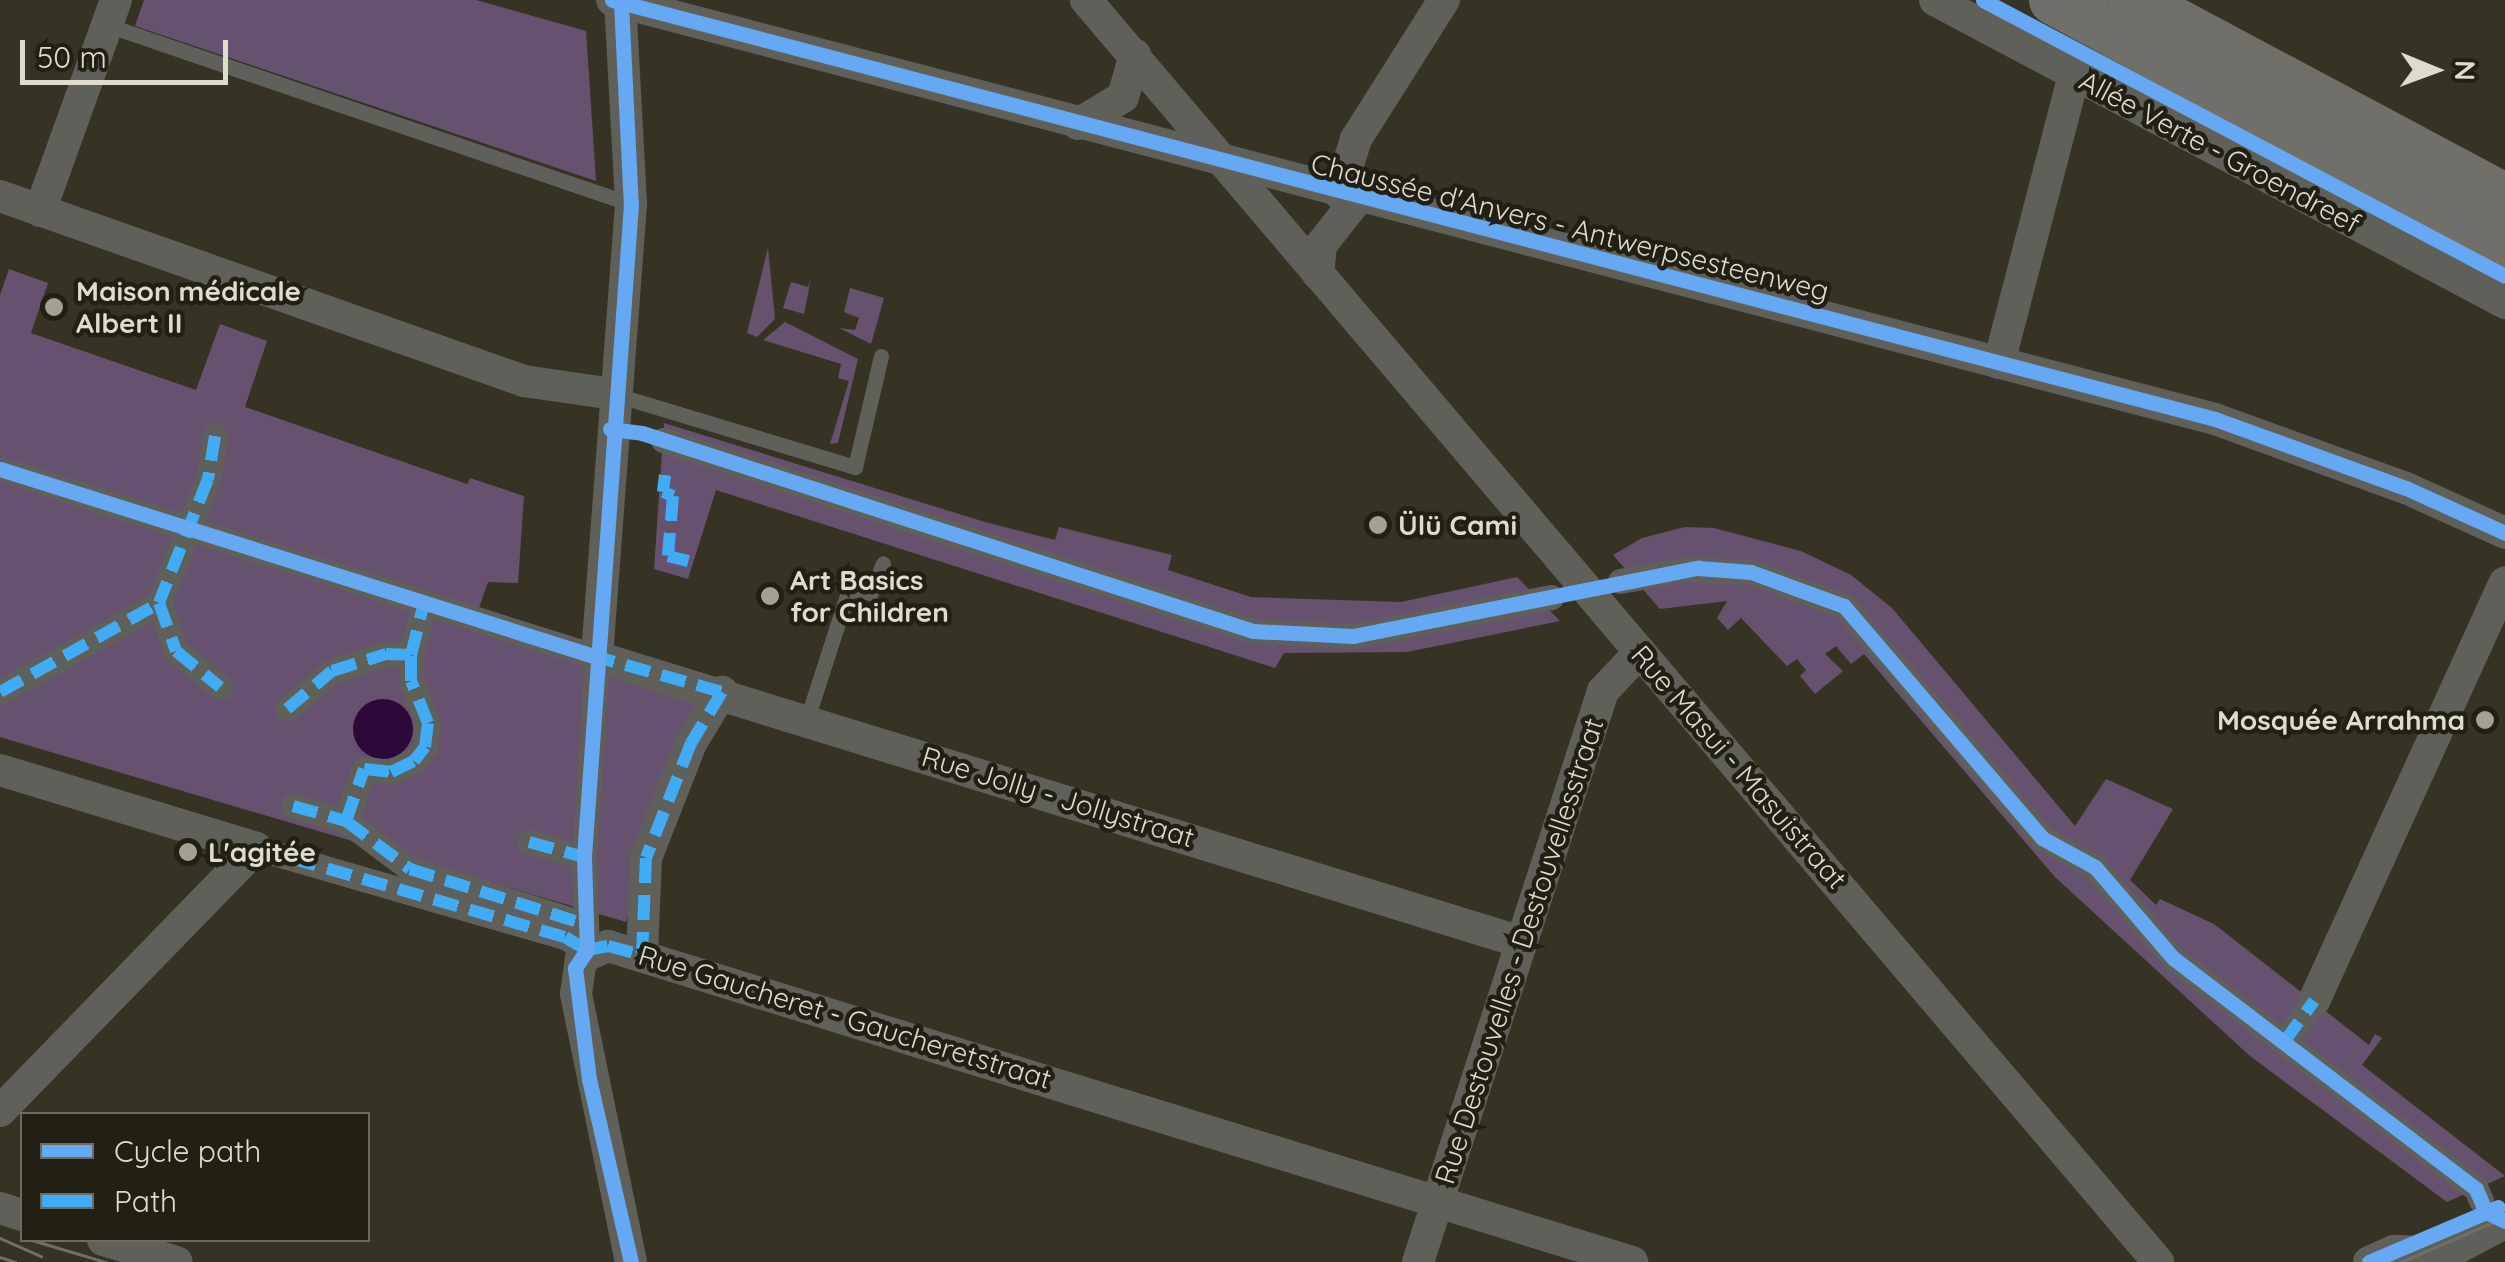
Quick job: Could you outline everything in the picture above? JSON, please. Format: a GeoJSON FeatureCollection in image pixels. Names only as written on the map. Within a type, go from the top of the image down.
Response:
{"type":"FeatureCollection","features":[{"type":"Feature","properties":{"kind":"main road","name":"Allée Verte - Groendreef"},"geometry":{"type":"LineString","coordinates":[[2054,0],[2505,242]]}},
{"type":"Feature","properties":{"kind":"main road"},"geometry":{"type":"LineString","coordinates":[[2133,0],[2505,199]]}},
{"type":"Feature","properties":{"kind":"street","name":"Rue Masui - Masuistraat"},"geometry":{"type":"LineString","coordinates":[[1086,0],[2158,1262]]}},
{"type":"Feature","properties":{"kind":"street"},"geometry":{"type":"LineString","coordinates":[[1318,274],[1321,244],[1348,196],[1356,139],[1444,0]]}},
{"type":"Feature","properties":{"kind":"street","name":"Allée Verte - Groendreef"},"geometry":{"type":"LineString","coordinates":[[1935,0],[2505,303]]}},
{"type":"Feature","properties":{"kind":"street"},"geometry":{"type":"LineString","coordinates":[[617,1],[631,204],[613,394],[584,857],[586,937],[575,968],[579,1021],[630,1262]]}},
{"type":"Feature","properties":{"kind":"street","name":"Chaussée d'Anvers - Antwerpsesteenweg"},"geometry":{"type":"LineString","coordinates":[[617,1],[1228,166],[2272,436],[2505,533]]}},
{"type":"Feature","properties":{"kind":"street"},"geometry":{"type":"LineString","coordinates":[[40,210],[112,12]]}},
{"type":"Feature","properties":{"kind":"street"},"geometry":{"type":"LineString","coordinates":[[1078,124],[1124,98],[1135,55]]}},
{"type":"Feature","properties":{"kind":"street"},"geometry":{"type":"LineString","coordinates":[[1999,364],[2074,76]]}},
{"type":"Feature","properties":{"kind":"street"},"geometry":{"type":"LineString","coordinates":[[0,196],[524,381],[613,394]]}},
{"type":"Feature","properties":{"kind":"street"},"geometry":{"type":"LineString","coordinates":[[0,692],[152,601],[192,526],[215,436]]}},
{"type":"Feature","properties":{"kind":"street"},"geometry":{"type":"LineString","coordinates":[[662,440],[1252,631],[1307,638],[1381,631],[1551,597]]}},
{"type":"Feature","properties":{"kind":"street"},"geometry":{"type":"LineString","coordinates":[[0,469],[597,656]]}},
{"type":"Feature","properties":{"kind":"street"},"geometry":{"type":"LineString","coordinates":[[1620,581],[1711,568],[1751,572],[1844,606],[2042,838],[2094,867],[2173,958],[2476,1189],[2493,1212],[2430,1258],[2394,1251],[2369,1262]]}},
{"type":"Feature","properties":{"kind":"street"},"geometry":{"type":"LineString","coordinates":[[2284,1042],[2314,1001],[2505,582]]}},
{"type":"Feature","properties":{"kind":"street"},"geometry":{"type":"LineString","coordinates":[[152,601],[176,651],[220,687]]}},
{"type":"Feature","properties":{"kind":"street"},"geometry":{"type":"LineString","coordinates":[[346,821],[364,769],[390,772],[414,761],[425,747],[428,723],[411,681],[410,655],[424,603]]}},
{"type":"Feature","properties":{"kind":"street","name":"Rue Destouvelles - Destouvellesstraat"},"geometry":{"type":"LineString","coordinates":[[1418,1262],[1518,941],[1603,691],[1640,652]]}},
{"type":"Feature","properties":{"kind":"street"},"geometry":{"type":"LineString","coordinates":[[288,709],[332,670],[386,654],[410,655]]}},
{"type":"Feature","properties":{"kind":"street","name":"Rue Jolly - Jollystraat"},"geometry":{"type":"LineString","coordinates":[[597,656],[1518,941]]}},
{"type":"Feature","properties":{"kind":"street"},"geometry":{"type":"LineString","coordinates":[[642,953],[646,858],[691,743],[722,692]]}},
{"type":"Feature","properties":{"kind":"street","name":"Rue Gaucheret - Gaucheretstraat"},"geometry":{"type":"LineString","coordinates":[[0,770],[565,937],[586,937],[642,953],[1632,1262]]}},
{"type":"Feature","properties":{"kind":"street"},"geometry":{"type":"LineString","coordinates":[[293,806],[346,821],[410,869],[586,937]]}},
{"type":"Feature","properties":{"kind":"street"},"geometry":{"type":"LineString","coordinates":[[529,842],[584,857]]}},
{"type":"Feature","properties":{"kind":"street"},"geometry":{"type":"LineString","coordinates":[[0,1111],[256,848]]}},
{"type":"Feature","properties":{"kind":"street"},"geometry":{"type":"LineString","coordinates":[[110,1242],[177,1262]]}},
{"type":"Feature","properties":{"kind":"lane"},"geometry":{"type":"LineString","coordinates":[[112,12],[631,204]]}},
{"type":"Feature","properties":{"kind":"lane"},"geometry":{"type":"LineString","coordinates":[[613,394],[854,467],[881,356]]}},
{"type":"Feature","properties":{"kind":"lane"},"geometry":{"type":"LineString","coordinates":[[807,719],[849,590],[871,593],[883,563]]}},
{"type":"Feature","properties":{"kind":"shaded area"},"geometry":{"type":"Polygon","coordinates":[[[144,0],[476,0],[586,31],[596,181],[135,26],[144,0]]]}},
{"type":"Feature","properties":{"kind":"shaded area"},"geometry":{"type":"Polygon","coordinates":[[[768,248],[775,319],[757,337],[747,333],[768,248]]]}},
{"type":"Feature","properties":{"kind":"shaded area"},"geometry":{"type":"Polygon","coordinates":[[[9,269],[48,283],[31,333],[196,390],[220,324],[267,341],[245,407],[467,484],[470,478],[524,496],[518,583],[488,582],[474,622],[703,694],[656,805],[626,922],[0,737],[0,295],[9,269]]]}},
{"type":"Feature","properties":{"kind":"shaded area"},"geometry":{"type":"Polygon","coordinates":[[[811,278],[804,314],[783,308],[791,282],[808,287],[811,278]]]}},
{"type":"Feature","properties":{"kind":"shaded area"},"geometry":{"type":"Polygon","coordinates":[[[850,288],[884,298],[871,344],[839,328],[855,330],[859,318],[844,312],[850,288]]]}},
{"type":"Feature","properties":{"kind":"shaded area"},"geometry":{"type":"Polygon","coordinates":[[[785,322],[858,359],[838,443],[830,444],[849,381],[838,378],[841,364],[763,340],[785,322]]]}},
{"type":"Feature","properties":{"kind":"shaded area"},"geometry":{"type":"Polygon","coordinates":[[[664,423],[985,522],[1055,540],[1059,527],[1172,555],[1168,570],[1251,597],[1401,602],[1517,577],[1560,621],[1407,652],[1284,653],[1275,668],[716,490],[688,579],[654,569],[664,423]]]}},
{"type":"Feature","properties":{"kind":"shaded area"},"geometry":{"type":"Polygon","coordinates":[[[1685,527],[1714,528],[1801,551],[1851,575],[1892,608],[2075,826],[2106,779],[2173,809],[2130,880],[2156,905],[2160,899],[2214,924],[2369,1045],[2375,1034],[2382,1038],[2362,1065],[2505,1176],[2447,1202],[2250,1056],[2055,877],[1864,654],[1851,664],[1836,646],[1825,654],[1843,671],[1815,694],[1800,676],[1806,670],[1797,659],[1787,666],[1741,618],[1728,630],[1717,618],[1727,601],[1660,609],[1613,555],[1642,538],[1685,527]]]}},
{"type":"Feature","properties":{"kind":"shaded area"},"geometry":{"type":"Polygon","coordinates":[[[383,699],[404,708],[413,729],[404,750],[383,759],[362,750],[353,729],[362,708],[383,699]]]}},
{"type":"Feature","properties":{"kind":"tram line"},"geometry":{"type":"LineString","coordinates":[[2401,1262],[2505,1217]]}},
{"type":"Feature","properties":{"kind":"tram line"},"geometry":{"type":"LineString","coordinates":[[0,1238],[41,1256]]}},
{"type":"Feature","properties":{"kind":"tram line"},"geometry":{"type":"LineString","coordinates":[[39,1242],[106,1262]]}},
{"type":"Feature","properties":{"kind":"tram line"},"geometry":{"type":"LineString","coordinates":[[0,1257],[15,1262]]}},
{"type":"Feature","properties":{"kind":"marked path"},"geometry":{"type":"LineString","coordinates":[[215,436],[208,479],[159,603],[176,651],[220,687]]}},
{"type":"Feature","properties":{"kind":"marked path"},"geometry":{"type":"LineString","coordinates":[[665,475],[663,492],[673,496],[668,556],[688,561]]}},
{"type":"Feature","properties":{"kind":"marked path"},"geometry":{"type":"LineString","coordinates":[[0,692],[159,603]]}},
{"type":"Feature","properties":{"kind":"marked path"},"geometry":{"type":"LineString","coordinates":[[346,821],[364,769],[391,772],[414,761],[425,747],[428,723],[411,681],[411,655],[424,603]]}},
{"type":"Feature","properties":{"kind":"marked path"},"geometry":{"type":"LineString","coordinates":[[287,709],[332,671],[386,654],[411,655]]}},
{"type":"Feature","properties":{"kind":"marked path"},"geometry":{"type":"LineString","coordinates":[[590,655],[722,692],[691,743],[646,858],[642,953]]}},
{"type":"Feature","properties":{"kind":"marked path"},"geometry":{"type":"LineString","coordinates":[[293,806],[346,821],[410,869],[584,924]]}},
{"type":"Feature","properties":{"kind":"marked path"},"geometry":{"type":"LineString","coordinates":[[529,842],[584,857]]}},
{"type":"Feature","properties":{"kind":"marked path"},"geometry":{"type":"LineString","coordinates":[[256,848],[565,937],[587,950],[608,946],[683,966]]}},
{"type":"Feature","properties":{"kind":"marked path"},"geometry":{"type":"LineString","coordinates":[[2284,1042],[2314,1001]]}},
{"type":"Feature","properties":{"kind":"cycle path"},"geometry":{"type":"LineString","coordinates":[[612,0],[2215,419],[2406,488],[2505,533]]}},
{"type":"Feature","properties":{"kind":"cycle path"},"geometry":{"type":"LineString","coordinates":[[1983,0],[2505,276]]}},
{"type":"Feature","properties":{"kind":"cycle path"},"geometry":{"type":"LineString","coordinates":[[621,3],[631,204],[584,857],[587,950],[575,968],[589,1079],[631,1262]]}},
{"type":"Feature","properties":{"kind":"cycle path"},"geometry":{"type":"LineString","coordinates":[[610,429],[642,433],[1253,631],[1353,636],[1698,568],[1751,572],[1844,606],[2042,838],[2095,867],[2173,958],[2476,1189],[2486,1212],[2505,1221]]}},
{"type":"Feature","properties":{"kind":"cycle path"},"geometry":{"type":"LineString","coordinates":[[0,469],[597,657]]}},
{"type":"Feature","properties":{"kind":"cycle path"},"geometry":{"type":"LineString","coordinates":[[2369,1262],[2498,1207]]}},
{"type":"Feature","properties":{"kind":"place","name":"Maison médicale Albert II"},"geometry":{"type":"Point","coordinates":[54,307]}},
{"type":"Feature","properties":{"kind":"place","name":"Ülü Cami"},"geometry":{"type":"Point","coordinates":[1378,525]}},
{"type":"Feature","properties":{"kind":"place","name":"Art Basics for Children"},"geometry":{"type":"Point","coordinates":[770,596]}},
{"type":"Feature","properties":{"kind":"place","name":"Mosquée Arrahma"},"geometry":{"type":"Point","coordinates":[2485,720]}},
{"type":"Feature","properties":{"kind":"place","name":"L'agitée"},"geometry":{"type":"Point","coordinates":[188,852]}}]}
